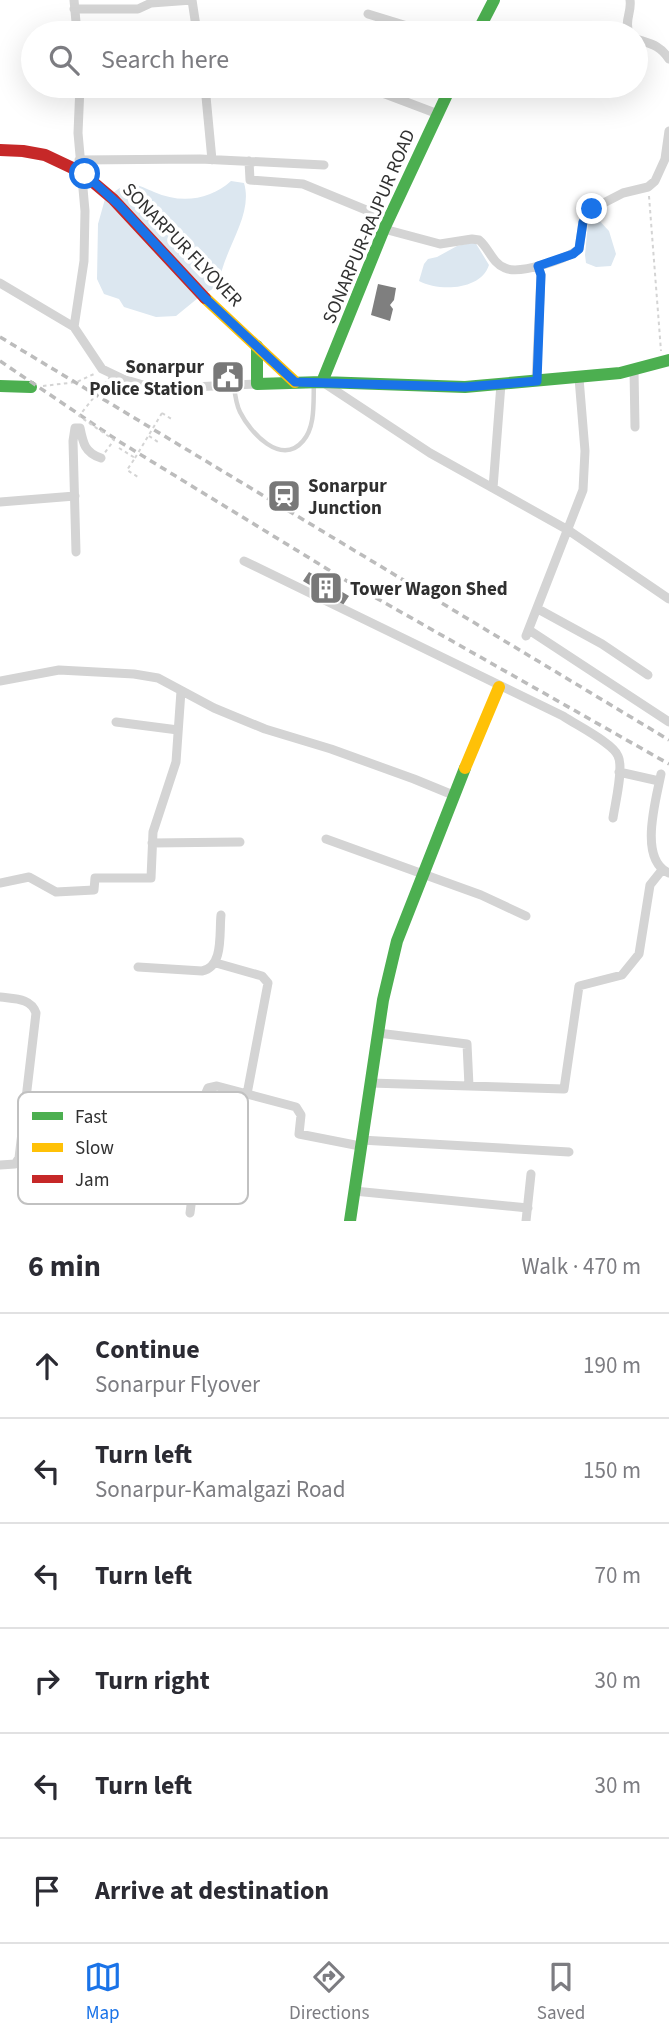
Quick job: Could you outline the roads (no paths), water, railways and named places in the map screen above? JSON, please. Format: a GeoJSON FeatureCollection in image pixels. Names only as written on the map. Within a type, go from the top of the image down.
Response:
{"type":"FeatureCollection","features":[{"type":"Feature","properties":{"kind":"main road"},"geometry":{"type":"LineString","coordinates":[[483,21],[494,0]]}},
{"type":"Feature","properties":{"kind":"main road","name":"SONARPUR-RAJPUR ROAD"},"geometry":{"type":"LineString","coordinates":[[318,382],[386,224],[445,98]]}},
{"type":"Feature","properties":{"kind":"main road","name":"SONARPUR FLYOVER"},"geometry":{"type":"LineString","coordinates":[[0,150],[29,151],[49,156],[85,174],[119,205],[205,298],[295,382]]}},
{"type":"Feature","properties":{"kind":"main road"},"geometry":{"type":"LineString","coordinates":[[257,346],[257,384],[318,382],[465,387],[579,378],[634,370],[666,361]]}},
{"type":"Feature","properties":{"kind":"main road"},"geometry":{"type":"LineString","coordinates":[[0,386],[31,387]]}},
{"type":"Feature","properties":{"kind":"main road"},"geometry":{"type":"LineString","coordinates":[[350,1221],[378,1033],[397,942],[453,795],[499,687]]}},
{"type":"Feature","properties":{"kind":"street"},"geometry":{"type":"LineString","coordinates":[[74,4],[138,9],[152,1],[192,0],[195,21]]}},
{"type":"Feature","properties":{"kind":"street"},"geometry":{"type":"LineString","coordinates":[[626,21],[631,7],[630,0]]}},
{"type":"Feature","properties":{"kind":"street"},"geometry":{"type":"LineString","coordinates":[[368,14],[391,21]]}},
{"type":"Feature","properties":{"kind":"street"},"geometry":{"type":"LineString","coordinates":[[648,42],[664,50],[669,59]]}},
{"type":"Feature","properties":{"kind":"street"},"geometry":{"type":"LineString","coordinates":[[74,327],[84,261],[85,211],[78,133],[79,98]]}},
{"type":"Feature","properties":{"kind":"street"},"geometry":{"type":"LineString","coordinates":[[206,98],[212,160]]}},
{"type":"Feature","properties":{"kind":"street"},"geometry":{"type":"LineString","coordinates":[[396,98],[438,114]]}},
{"type":"Feature","properties":{"kind":"street"},"geometry":{"type":"LineString","coordinates":[[249,161],[250,180],[303,184],[386,224],[440,244],[479,240],[496,262],[511,270],[538,266],[573,254],[579,249],[583,222],[592,209],[623,193],[648,187],[655,181],[665,159],[669,131]]}},
{"type":"Feature","properties":{"kind":"street"},"geometry":{"type":"LineString","coordinates":[[79,160],[212,160],[324,165]]}},
{"type":"Feature","properties":{"kind":"street"},"geometry":{"type":"LineString","coordinates":[[537,381],[541,275],[538,266]]}},
{"type":"Feature","properties":{"kind":"street"},"geometry":{"type":"LineString","coordinates":[[0,283],[74,327],[102,369],[120,377],[172,388],[257,384]]}},
{"type":"Feature","properties":{"kind":"street"},"geometry":{"type":"LineString","coordinates":[[634,370],[635,427]]}},
{"type":"Feature","properties":{"kind":"street"},"geometry":{"type":"LineString","coordinates":[[579,378],[585,451],[583,490],[528,633],[669,722]]}},
{"type":"Feature","properties":{"kind":"street"},"geometry":{"type":"LineString","coordinates":[[318,382],[430,453],[568,530],[669,599]]}},
{"type":"Feature","properties":{"kind":"street"},"geometry":{"type":"LineString","coordinates":[[494,488],[501,384]]}},
{"type":"Feature","properties":{"kind":"street"},"geometry":{"type":"LineString","coordinates":[[76,552],[75,428],[80,428],[83,444],[91,455],[101,458]]}},
{"type":"Feature","properties":{"kind":"street"},"geometry":{"type":"LineString","coordinates":[[0,502],[75,496]]}},
{"type":"Feature","properties":{"kind":"street"},"geometry":{"type":"LineString","coordinates":[[244,561],[563,716],[612,748],[618,755],[619,772],[613,818]]}},
{"type":"Feature","properties":{"kind":"street"},"geometry":{"type":"LineString","coordinates":[[538,609],[602,644],[648,675]]}},
{"type":"Feature","properties":{"kind":"street"},"geometry":{"type":"LineString","coordinates":[[0,681],[59,670],[102,671],[158,678],[214,708],[265,729],[342,753],[453,795]]}},
{"type":"Feature","properties":{"kind":"street"},"geometry":{"type":"LineString","coordinates":[[0,883],[29,877],[55,892],[94,890],[95,878],[151,878],[156,818],[176,762],[181,691]]}},
{"type":"Feature","properties":{"kind":"street"},"geometry":{"type":"LineString","coordinates":[[116,722],[178,730]]}},
{"type":"Feature","properties":{"kind":"street"},"geometry":{"type":"LineString","coordinates":[[370,1083],[564,1089],[579,986],[622,975],[639,954],[650,885],[666,872],[652,857],[650,839],[660,777],[619,772]]}},
{"type":"Feature","properties":{"kind":"street"},"geometry":{"type":"LineString","coordinates":[[326,839],[481,895],[526,916]]}},
{"type":"Feature","properties":{"kind":"street"},"geometry":{"type":"LineString","coordinates":[[152,843],[240,842]]}},
{"type":"Feature","properties":{"kind":"street"},"geometry":{"type":"LineString","coordinates":[[138,967],[210,970],[216,963],[221,915]]}},
{"type":"Feature","properties":{"kind":"street"},"geometry":{"type":"LineString","coordinates":[[216,963],[262,976],[268,982],[247,1092]]}},
{"type":"Feature","properties":{"kind":"street"},"geometry":{"type":"LineString","coordinates":[[0,997],[27,1001],[34,1006],[36,1013],[27,1092]]}},
{"type":"Feature","properties":{"kind":"street"},"geometry":{"type":"LineString","coordinates":[[378,1033],[467,1044],[470,1086]]}},
{"type":"Feature","properties":{"kind":"street"},"geometry":{"type":"LineString","coordinates":[[206,1092],[208,1088],[217,1086],[240,1092]]}},
{"type":"Feature","properties":{"kind":"street"},"geometry":{"type":"LineString","coordinates":[[248,1094],[296,1107],[300,1115],[298,1130],[303,1136],[361,1143],[569,1152]]}},
{"type":"Feature","properties":{"kind":"street"},"geometry":{"type":"LineString","coordinates":[[0,1165],[15,1164],[18,1160]]}},
{"type":"Feature","properties":{"kind":"street"},"geometry":{"type":"LineString","coordinates":[[526,1221],[531,1174]]}},
{"type":"Feature","properties":{"kind":"street"},"geometry":{"type":"LineString","coordinates":[[354,1191],[528,1208]]}},
{"type":"Feature","properties":{"kind":"street"},"geometry":{"type":"LineString","coordinates":[[190,1213],[191,1204]]}},
{"type":"Feature","properties":{"kind":"lane"},"geometry":{"type":"LineString","coordinates":[[234,385],[236,401],[246,422],[264,443],[277,450],[298,446],[304,440],[313,417],[318,382]]}},
{"type":"Feature","properties":{"kind":"railway"},"geometry":{"type":"LineString","coordinates":[[0,337],[669,740]]}},
{"type":"Feature","properties":{"kind":"railway"},"geometry":{"type":"LineString","coordinates":[[0,361],[120,442],[355,586],[669,764]]}},
{"type":"Feature","properties":{"kind":"place","name":"Sonarpur Police Station"},"geometry":{"type":"Point","coordinates":[228,377]}},
{"type":"Feature","properties":{"kind":"place","name":"Sonarpur Junction"},"geometry":{"type":"Point","coordinates":[284,496]}},
{"type":"Feature","properties":{"kind":"place","name":"Tower Wagon Shed"},"geometry":{"type":"Point","coordinates":[326,588]}}]}
